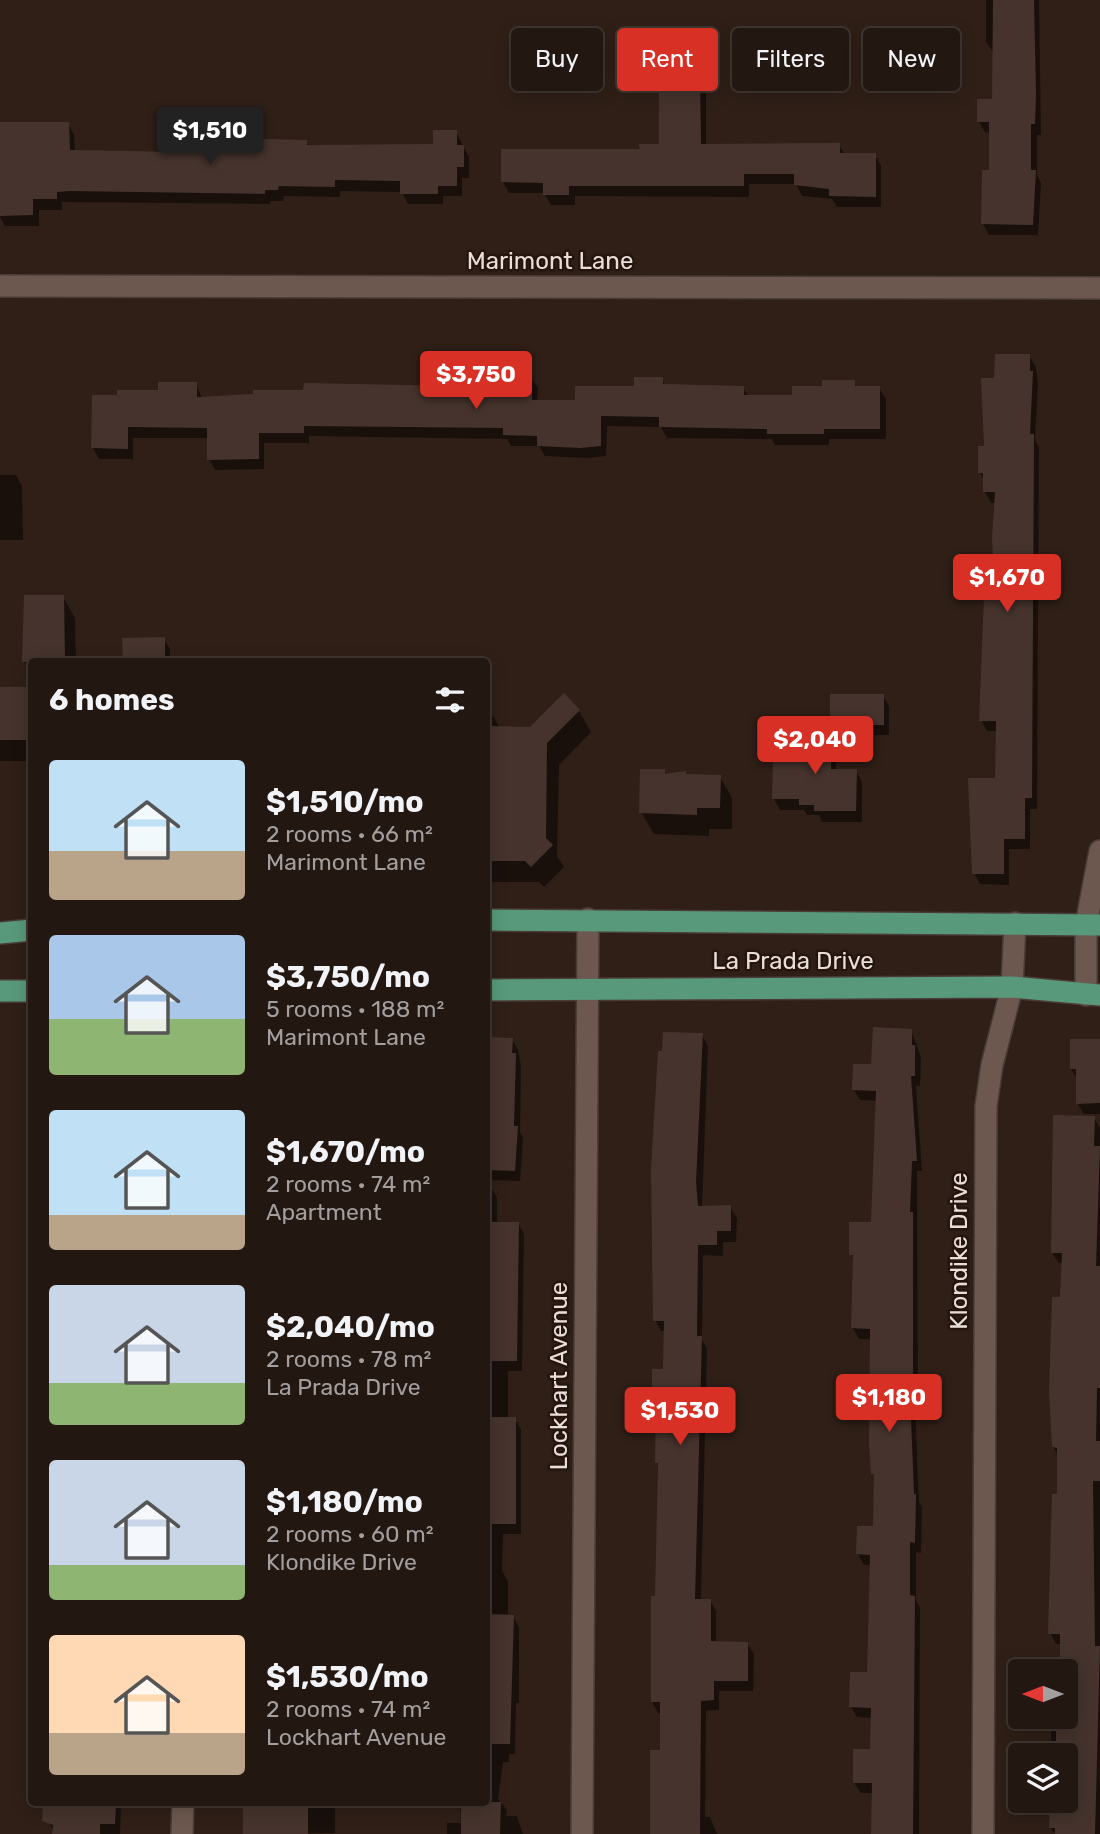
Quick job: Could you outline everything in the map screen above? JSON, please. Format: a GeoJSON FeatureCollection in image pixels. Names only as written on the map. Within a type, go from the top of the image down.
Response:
{"type":"FeatureCollection","features":[{"type":"Feature","properties":{"kind":"main road","name":"La Prada Drive"},"geometry":{"type":"LineString","coordinates":[[490,920],[1093,925]]}},
{"type":"Feature","properties":{"kind":"main road"},"geometry":{"type":"LineString","coordinates":[[0,933],[28,930]]}},
{"type":"Feature","properties":{"kind":"main road","name":"La Prada Drive"},"geometry":{"type":"LineString","coordinates":[[490,990],[1012,987],[1093,995]]}},
{"type":"Feature","properties":{"kind":"main road"},"geometry":{"type":"LineString","coordinates":[[0,991],[28,991]]}},
{"type":"Feature","properties":{"kind":"street","name":"Marimont Lane"},"geometry":{"type":"LineString","coordinates":[[0,286],[1100,288]]}},
{"type":"Feature","properties":{"kind":"street"},"geometry":{"type":"LineString","coordinates":[[1093,995],[1093,925],[1100,851]]}},
{"type":"Feature","properties":{"kind":"street","name":"Lockhart Avenue"},"geometry":{"type":"LineString","coordinates":[[582,1834],[588,919]]}},
{"type":"Feature","properties":{"kind":"street","name":"Klondike Drive"},"geometry":{"type":"LineString","coordinates":[[983,1834],[986,1106],[992,1065],[1012,987],[1015,923]]}},
{"type":"Feature","properties":{"kind":"street"},"geometry":{"type":"LineString","coordinates":[[183,1806],[183,1834]]}},
{"type":"Feature","properties":{"kind":"building"},"geometry":{"type":"Polygon","coordinates":[[[993,0],[1034,0],[1036,93],[1035,124],[1031,124],[1031,170],[1036,170],[1033,225],[981,224],[982,170],[989,170],[989,122],[977,122],[977,99],[992,99],[993,0]]]}},
{"type":"Feature","properties":{"kind":"building"},"geometry":{"type":"Polygon","coordinates":[[[659,91],[700,91],[701,144],[840,143],[840,153],[876,153],[876,197],[829,196],[829,189],[794,185],[794,174],[744,174],[744,186],[569,186],[569,195],[543,195],[543,183],[501,182],[501,149],[640,149],[639,144],[659,144],[659,91]]]}},
{"type":"Feature","properties":{"kind":"building"},"geometry":{"type":"Polygon","coordinates":[[[0,122],[69,122],[70,150],[235,153],[236,140],[307,140],[307,145],[433,144],[433,130],[457,130],[457,145],[464,145],[464,167],[457,167],[457,186],[438,186],[438,194],[400,194],[400,181],[335,180],[335,187],[279,186],[278,190],[265,190],[265,194],[70,191],[57,192],[57,199],[33,199],[33,215],[0,216],[0,122]]]}},
{"type":"Feature","properties":{"kind":"building"},"geometry":{"type":"Polygon","coordinates":[[[995,354],[1030,354],[1030,371],[1033,371],[1030,434],[1034,434],[1032,798],[1025,798],[1025,839],[1004,839],[1004,874],[972,874],[968,778],[995,778],[996,721],[979,721],[984,597],[990,597],[990,582],[994,582],[992,538],[995,492],[983,492],[983,473],[978,473],[978,446],[984,446],[981,378],[994,378],[995,354]]]}},
{"type":"Feature","properties":{"kind":"building"},"geometry":{"type":"Polygon","coordinates":[[[507,376],[532,376],[532,400],[575,400],[575,386],[634,386],[634,377],[663,377],[663,384],[744,386],[744,395],[792,395],[792,386],[822,386],[822,380],[855,380],[855,386],[880,386],[880,429],[824,429],[824,434],[767,434],[767,429],[659,427],[659,417],[601,416],[601,446],[580,448],[537,446],[537,436],[503,435],[503,428],[304,426],[304,433],[259,433],[259,459],[207,460],[207,428],[128,427],[128,449],[91,448],[92,395],[117,395],[117,390],[158,390],[158,382],[197,382],[197,397],[253,394],[253,390],[303,390],[304,383],[507,387],[507,376]]]}},
{"type":"Feature","properties":{"kind":"building"},"geometry":{"type":"Polygon","coordinates":[[[24,595],[64,595],[65,658],[28,658],[28,662],[22,662],[24,595]]]}},
{"type":"Feature","properties":{"kind":"building"},"geometry":{"type":"Polygon","coordinates":[[[165,637],[165,658],[123,658],[122,638],[165,637]]]}},
{"type":"Feature","properties":{"kind":"building"},"geometry":{"type":"Polygon","coordinates":[[[0,687],[28,687],[28,740],[0,740],[0,687]]]}},
{"type":"Feature","properties":{"kind":"building"},"geometry":{"type":"Polygon","coordinates":[[[564,693],[580,710],[547,743],[546,838],[553,845],[531,867],[525,861],[490,861],[490,726],[530,727],[564,693]]]}},
{"type":"Feature","properties":{"kind":"building"},"geometry":{"type":"Polygon","coordinates":[[[830,694],[884,694],[884,725],[830,725],[830,694]]]}},
{"type":"Feature","properties":{"kind":"building"},"geometry":{"type":"Polygon","coordinates":[[[798,729],[831,729],[831,769],[857,769],[856,811],[814,811],[814,805],[799,805],[799,799],[772,799],[773,758],[798,759],[798,729]]]}},
{"type":"Feature","properties":{"kind":"building"},"geometry":{"type":"Polygon","coordinates":[[[640,769],[665,769],[665,774],[686,771],[686,774],[721,775],[720,808],[697,808],[697,815],[639,813],[640,769]]]}},
{"type":"Feature","properties":{"kind":"building"},"geometry":{"type":"Polygon","coordinates":[[[873,1027],[912,1029],[912,1045],[915,1045],[915,1076],[911,1076],[917,1161],[912,1161],[910,1212],[913,1212],[913,1394],[910,1394],[916,1494],[915,1543],[910,1542],[910,1595],[915,1596],[913,1834],[871,1834],[872,1783],[853,1783],[853,1749],[870,1749],[871,1708],[849,1707],[850,1672],[867,1672],[870,1555],[856,1554],[857,1526],[873,1526],[874,1474],[871,1474],[869,1443],[870,1329],[851,1328],[853,1255],[849,1255],[849,1222],[871,1222],[876,1091],[852,1090],[853,1064],[871,1064],[873,1027]]]}},
{"type":"Feature","properties":{"kind":"building"},"geometry":{"type":"Polygon","coordinates":[[[663,1032],[703,1033],[696,1182],[698,1206],[731,1205],[731,1231],[717,1231],[717,1245],[698,1245],[697,1336],[702,1336],[695,1599],[711,1599],[711,1641],[748,1642],[748,1681],[714,1681],[714,1700],[701,1701],[700,1834],[650,1834],[650,1750],[660,1750],[660,1702],[651,1702],[651,1596],[655,1596],[658,1463],[655,1463],[656,1397],[652,1397],[652,1369],[663,1369],[664,1321],[653,1321],[651,1169],[658,1051],[662,1051],[663,1032]]]}},
{"type":"Feature","properties":{"kind":"building"},"geometry":{"type":"Polygon","coordinates":[[[490,1037],[513,1038],[512,1053],[516,1053],[514,1126],[518,1126],[515,1171],[490,1170],[490,1037]]]}},
{"type":"Feature","properties":{"kind":"building"},"geometry":{"type":"Polygon","coordinates":[[[1070,1039],[1100,1039],[1100,1103],[1076,1104],[1076,1069],[1070,1069],[1070,1039]]]}},
{"type":"Feature","properties":{"kind":"building"},"geometry":{"type":"Polygon","coordinates":[[[1053,1115],[1095,1116],[1094,1146],[1100,1146],[1096,1266],[1100,1266],[1100,1388],[1097,1388],[1096,1441],[1100,1441],[1100,1481],[1093,1481],[1095,1646],[1100,1646],[1095,1834],[1055,1834],[1055,1828],[1049,1828],[1050,1813],[1078,1813],[1078,1743],[1056,1743],[1056,1729],[1078,1729],[1078,1659],[1060,1659],[1060,1634],[1048,1634],[1052,1494],[1057,1494],[1057,1448],[1052,1447],[1049,1391],[1052,1297],[1060,1297],[1062,1253],[1051,1253],[1053,1115]]]}},
{"type":"Feature","properties":{"kind":"building"},"geometry":{"type":"Polygon","coordinates":[[[490,1222],[519,1222],[517,1361],[490,1361],[490,1222]]]}},
{"type":"Feature","properties":{"kind":"building"},"geometry":{"type":"Polygon","coordinates":[[[490,1417],[516,1417],[516,1524],[490,1524],[490,1417]]]}},
{"type":"Feature","properties":{"kind":"building"},"geometry":{"type":"Polygon","coordinates":[[[490,1614],[514,1615],[510,1744],[490,1744],[490,1614]]]}},
{"type":"Feature","properties":{"kind":"building"},"geometry":{"type":"Polygon","coordinates":[[[490,1802],[501,1802],[500,1834],[461,1834],[461,1806],[490,1806],[490,1802]]]}},
{"type":"Feature","properties":{"kind":"building"},"geometry":{"type":"Polygon","coordinates":[[[43,1806],[116,1806],[115,1824],[100,1824],[100,1834],[52,1834],[53,1825],[42,1821],[43,1806]]]}},
{"type":"Feature","properties":{"kind":"building"},"geometry":{"type":"Polygon","coordinates":[[[243,1806],[308,1806],[308,1834],[243,1834],[243,1806]]]}}]}
